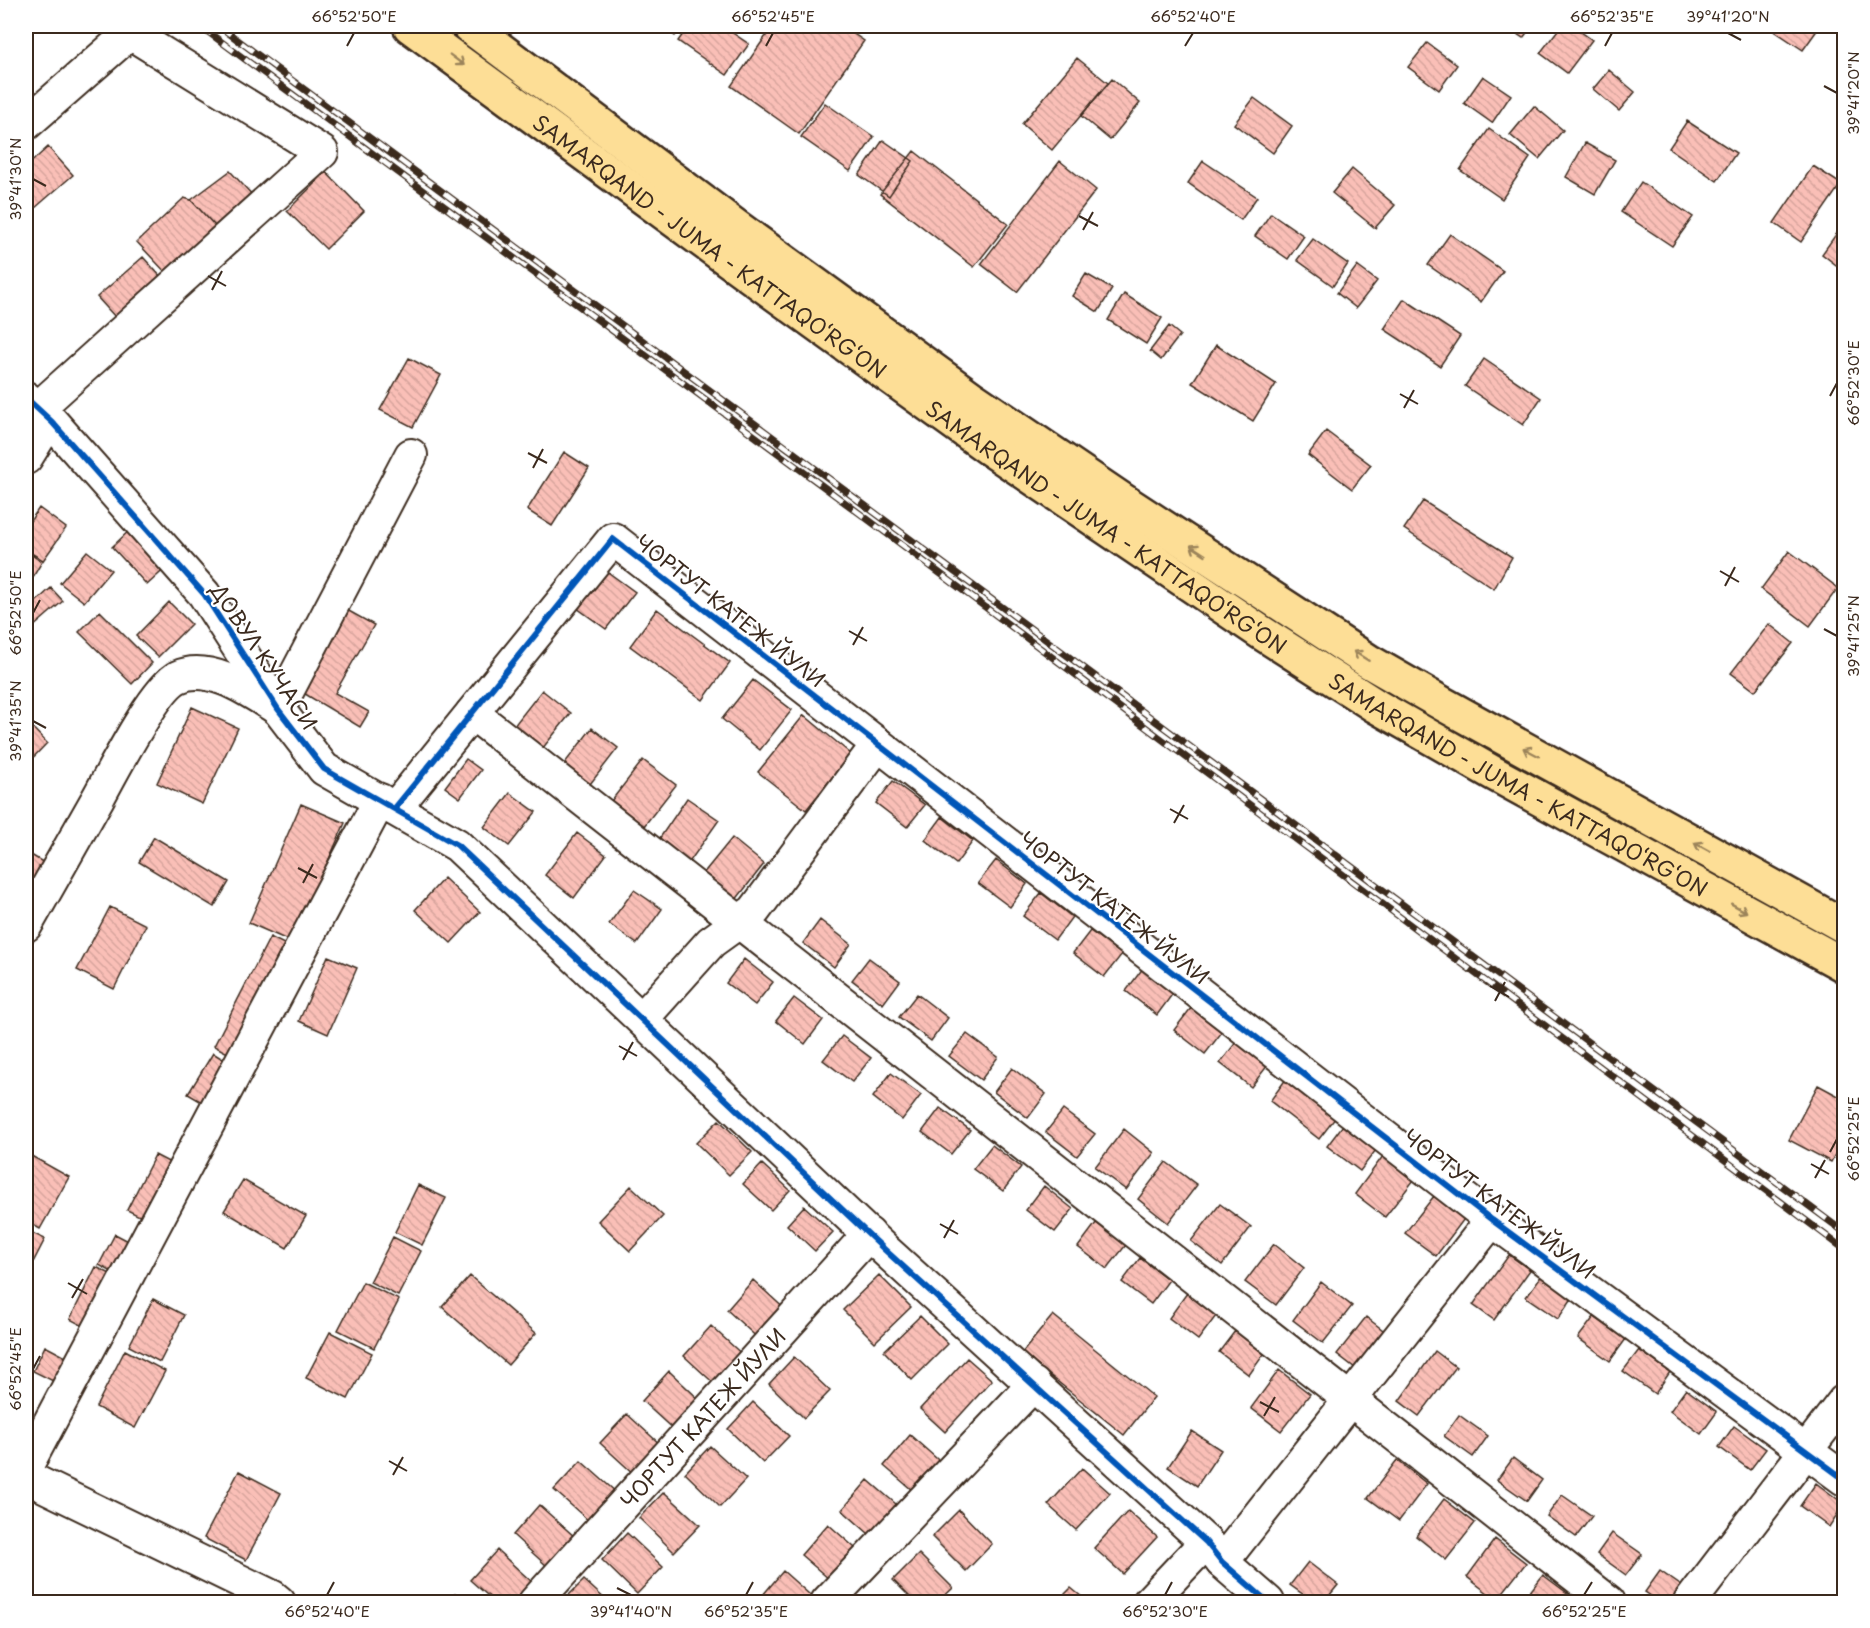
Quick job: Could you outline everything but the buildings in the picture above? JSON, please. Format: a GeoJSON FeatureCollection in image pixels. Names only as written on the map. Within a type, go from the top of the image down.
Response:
{"type":"FeatureCollection","features":[{"type":"Feature","properties":{"kind":"main road","name":"SAMARQAND - JUMA - KATTAQO‘RG‘ON"},"geometry":{"type":"LineString","coordinates":[[410,26],[725,238],[974,399],[1122,500],[1368,661],[1845,926]]}},
{"type":"Feature","properties":{"kind":"main road","name":"SAMARQAND - JUMA - KATTAQO‘RG‘ON"},"geometry":{"type":"LineString","coordinates":[[469,26],[725,238],[989,448],[1262,633],[1376,706],[1493,773],[1845,965]]}},
{"type":"Feature","properties":{"kind":"street"},"geometry":{"type":"LineString","coordinates":[[26,124],[130,33],[322,152],[32,404],[39,436],[26,458]]}},
{"type":"Feature","properties":{"kind":"street","name":"ДОВУЛ КУЧАСИ"},"geometry":{"type":"LineString","coordinates":[[32,404],[52,422],[204,594],[278,709],[324,769],[387,804]]}},
{"type":"Feature","properties":{"kind":"street"},"geometry":{"type":"LineString","coordinates":[[26,925],[157,697],[177,677],[201,673],[240,685],[278,709],[411,455]]}},
{"type":"Feature","properties":{"kind":"street","name":"ЧОРТУТ КАТЕЖ ЙУЛИ"},"geometry":{"type":"LineString","coordinates":[[26,1467],[387,804],[472,713],[613,539],[1492,1220],[1845,1479]]}},
{"type":"Feature","properties":{"kind":"street"},"geometry":{"type":"LineString","coordinates":[[472,713],[1609,1602]]}},
{"type":"Feature","properties":{"kind":"street"},"geometry":{"type":"LineString","coordinates":[[642,1019],[711,942],[754,911],[878,744]]}},
{"type":"Feature","properties":{"kind":"street"},"geometry":{"type":"LineString","coordinates":[[387,804],[457,845],[869,1234],[1268,1602]]}},
{"type":"Feature","properties":{"kind":"street","name":"ЧОРТУТ КАТЕЖ ЙУЛИ"},"geometry":{"type":"LineString","coordinates":[[1149,1602],[1214,1552],[1350,1400],[1492,1220]]}},
{"type":"Feature","properties":{"kind":"street","name":"ЧОРТУТ КАТЕЖ ЙУЛИ"},"geometry":{"type":"LineString","coordinates":[[535,1602],[869,1234]]}},
{"type":"Feature","properties":{"kind":"street"},"geometry":{"type":"LineString","coordinates":[[827,1602],[1034,1384]]}},
{"type":"Feature","properties":{"kind":"street"},"geometry":{"type":"LineString","coordinates":[[1690,1602],[1845,1401]]}},
{"type":"Feature","properties":{"kind":"street"},"geometry":{"type":"LineString","coordinates":[[26,1478],[273,1597],[279,1602]]}},
{"type":"Feature","properties":{"kind":"railway"},"geometry":{"type":"LineString","coordinates":[[200,26],[870,521],[1844,1249]]}},
{"type":"Feature","properties":{"kind":"railway"},"geometry":{"type":"LineString","coordinates":[[219,26],[1844,1232]]}},
{"type":"Feature","properties":{"kind":"cycle path"},"geometry":{"type":"LineString","coordinates":[[26,398],[52,422],[204,594],[278,709],[324,769],[457,845],[885,1250],[1206,1542],[1222,1562],[1268,1602]]}},
{"type":"Feature","properties":{"kind":"cycle path"},"geometry":{"type":"LineString","coordinates":[[395,808],[613,539],[1492,1220],[1844,1479]]}}]}
